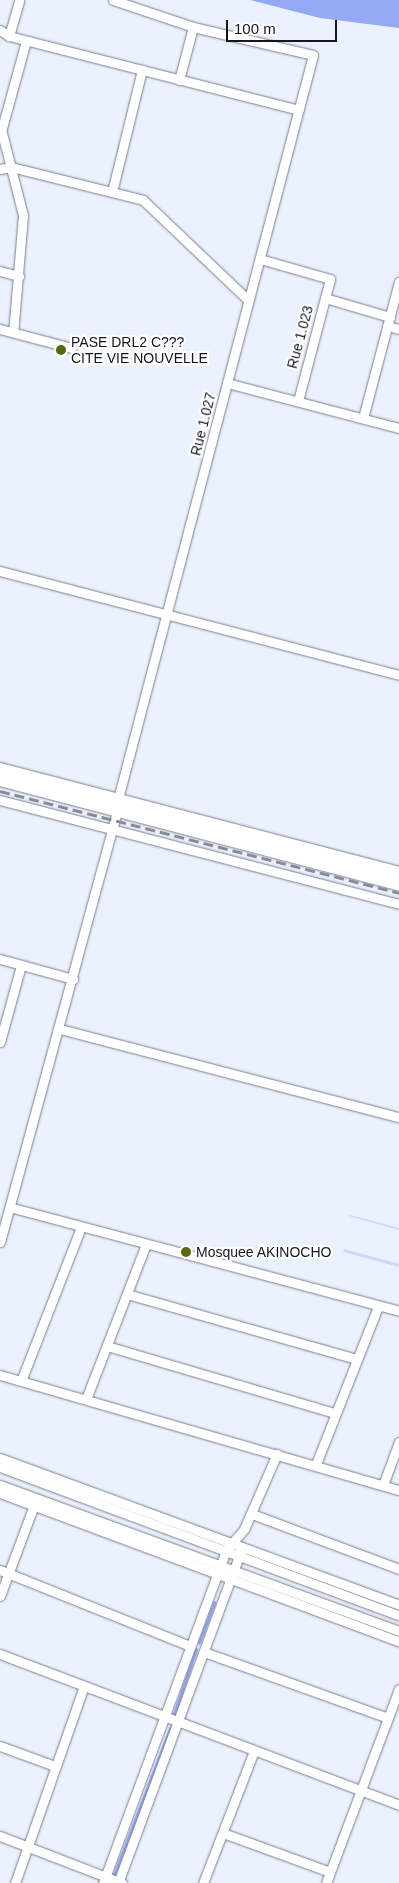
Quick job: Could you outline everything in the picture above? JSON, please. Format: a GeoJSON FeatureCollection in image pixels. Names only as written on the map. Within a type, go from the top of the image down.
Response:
{"type":"FeatureCollection","features":[{"type":"Feature","properties":{"kind":"highway"},"geometry":{"type":"LineString","coordinates":[[0,769],[118,805],[399,885]]}},
{"type":"Feature","properties":{"kind":"highway"},"geometry":{"type":"LineString","coordinates":[[0,780],[118,805],[399,873]]}},
{"type":"Feature","properties":{"kind":"street"},"geometry":{"type":"LineString","coordinates":[[8,36],[19,0]]}},
{"type":"Feature","properties":{"kind":"street"},"geometry":{"type":"LineString","coordinates":[[113,0],[193,27],[179,80]]}},
{"type":"Feature","properties":{"kind":"street","name":"Rue 1.027"},"geometry":{"type":"LineString","coordinates":[[0,1242],[12,1208],[60,1029],[166,614],[313,55],[193,27]]}},
{"type":"Feature","properties":{"kind":"street"},"geometry":{"type":"LineString","coordinates":[[0,30],[8,36],[298,110]]}},
{"type":"Feature","properties":{"kind":"street"},"geometry":{"type":"LineString","coordinates":[[13,333],[23,215],[1,126],[26,40]]}},
{"type":"Feature","properties":{"kind":"street"},"geometry":{"type":"LineString","coordinates":[[112,192],[142,70]]}},
{"type":"Feature","properties":{"kind":"street"},"geometry":{"type":"LineString","coordinates":[[0,169],[11,166],[143,200],[248,300]]}},
{"type":"Feature","properties":{"kind":"street","name":"Rue 1.023"},"geometry":{"type":"LineString","coordinates":[[260,260],[330,279],[298,401]]}},
{"type":"Feature","properties":{"kind":"street"},"geometry":{"type":"LineString","coordinates":[[0,271],[19,276]]}},
{"type":"Feature","properties":{"kind":"street"},"geometry":{"type":"LineString","coordinates":[[363,418],[399,282]]}},
{"type":"Feature","properties":{"kind":"street"},"geometry":{"type":"LineString","coordinates":[[325,298],[388,321],[399,329]]}},
{"type":"Feature","properties":{"kind":"street"},"geometry":{"type":"LineString","coordinates":[[0,329],[72,348]]}},
{"type":"Feature","properties":{"kind":"street"},"geometry":{"type":"LineString","coordinates":[[227,383],[399,428]]}},
{"type":"Feature","properties":{"kind":"street"},"geometry":{"type":"LineString","coordinates":[[0,571],[399,675]]}},
{"type":"Feature","properties":{"kind":"street"},"geometry":{"type":"LineString","coordinates":[[0,800],[399,904]]}},
{"type":"Feature","properties":{"kind":"street"},"geometry":{"type":"LineString","coordinates":[[0,959],[73,979]]}},
{"type":"Feature","properties":{"kind":"street"},"geometry":{"type":"LineString","coordinates":[[0,1042],[22,965]]}},
{"type":"Feature","properties":{"kind":"street"},"geometry":{"type":"LineString","coordinates":[[60,1029],[399,1117]]}},
{"type":"Feature","properties":{"kind":"street"},"geometry":{"type":"LineString","coordinates":[[12,1208],[378,1307],[399,1311]]}},
{"type":"Feature","properties":{"kind":"street"},"geometry":{"type":"LineString","coordinates":[[21,1381],[81,1227]]}},
{"type":"Feature","properties":{"kind":"street"},"geometry":{"type":"LineString","coordinates":[[86,1399],[146,1244]]}},
{"type":"Feature","properties":{"kind":"street"},"geometry":{"type":"LineString","coordinates":[[127,1294],[357,1359]]}},
{"type":"Feature","properties":{"kind":"street"},"geometry":{"type":"LineString","coordinates":[[316,1464],[378,1307]]}},
{"type":"Feature","properties":{"kind":"street"},"geometry":{"type":"LineString","coordinates":[[107,1346],[335,1413]]}},
{"type":"Feature","properties":{"kind":"street"},"geometry":{"type":"LineString","coordinates":[[0,1374],[316,1464],[399,1490]]}},
{"type":"Feature","properties":{"kind":"street"},"geometry":{"type":"LineString","coordinates":[[383,1485],[399,1442]]}},
{"type":"Feature","properties":{"kind":"street"},"geometry":{"type":"LineString","coordinates":[[104,1880],[221,1564],[229,1546],[240,1535],[252,1514],[277,1454]]}},
{"type":"Feature","properties":{"kind":"street"},"geometry":{"type":"LineString","coordinates":[[0,1458],[229,1546]]}},
{"type":"Feature","properties":{"kind":"street"},"geometry":{"type":"LineString","coordinates":[[0,1467],[399,1605]]}},
{"type":"Feature","properties":{"kind":"street"},"geometry":{"type":"LineString","coordinates":[[0,1485],[221,1564],[399,1631]]}},
{"type":"Feature","properties":{"kind":"street"},"geometry":{"type":"LineString","coordinates":[[0,1493],[399,1641]]}},
{"type":"Feature","properties":{"kind":"street"},"geometry":{"type":"LineString","coordinates":[[0,1596],[4,1571],[34,1506]]}},
{"type":"Feature","properties":{"kind":"street"},"geometry":{"type":"LineString","coordinates":[[252,1514],[399,1569]]}},
{"type":"Feature","properties":{"kind":"street"},"geometry":{"type":"LineString","coordinates":[[0,1836],[26,1845],[104,1880],[120,1883],[241,1550],[240,1535]]}},
{"type":"Feature","properties":{"kind":"street"},"geometry":{"type":"LineString","coordinates":[[241,1550],[399,1615]]}},
{"type":"Feature","properties":{"kind":"street"},"geometry":{"type":"LineString","coordinates":[[4,1571],[190,1646]]}},
{"type":"Feature","properties":{"kind":"street"},"geometry":{"type":"LineString","coordinates":[[204,1652],[388,1718]]}},
{"type":"Feature","properties":{"kind":"street"},"geometry":{"type":"LineString","coordinates":[[0,1654],[178,1725],[254,1751],[360,1792],[399,1804]]}},
{"type":"Feature","properties":{"kind":"street"},"geometry":{"type":"LineString","coordinates":[[15,1883],[26,1845],[84,1686]]}},
{"type":"Feature","properties":{"kind":"street"},"geometry":{"type":"LineString","coordinates":[[326,1883],[399,1689]]}},
{"type":"Feature","properties":{"kind":"street"},"geometry":{"type":"LineString","coordinates":[[0,1746],[55,1766]]}},
{"type":"Feature","properties":{"kind":"street"},"geometry":{"type":"LineString","coordinates":[[203,1883],[254,1751]]}},
{"type":"Feature","properties":{"kind":"street"},"geometry":{"type":"LineString","coordinates":[[223,1833],[330,1872]]}},
{"type":"Feature","properties":{"kind":"shaded area"},"geometry":{"type":"Polygon","coordinates":[[[349,1216],[399,1228],[399,1230],[349,1216]]]}},
{"type":"Feature","properties":{"kind":"shaded area"},"geometry":{"type":"Polygon","coordinates":[[[344,1249],[399,1264],[398,1267],[343,1252],[344,1249]]]}},
{"type":"Feature","properties":{"kind":"water"},"geometry":{"type":"Polygon","coordinates":[[[250,0],[399,0],[399,28],[320,18],[250,0]]]}},
{"type":"Feature","properties":{"kind":"waterway"},"geometry":{"type":"LineString","coordinates":[[199,1643],[214,1603]]}},
{"type":"Feature","properties":{"kind":"waterway"},"geometry":{"type":"LineString","coordinates":[[173,1717],[196,1650]]}},
{"type":"Feature","properties":{"kind":"waterway"},"geometry":{"type":"LineString","coordinates":[[114,1875],[170,1728]]}},
{"type":"Feature","properties":{"kind":"railway"},"geometry":{"type":"LineString","coordinates":[[0,791],[399,893]]}},
{"type":"Feature","properties":{"kind":"place","name":"PASE DRL2 C??? CITE VIE NOUVELLE"},"geometry":{"type":"Point","coordinates":[61,350]}},
{"type":"Feature","properties":{"kind":"place","name":"Mosquee AKINOCHO"},"geometry":{"type":"Point","coordinates":[186,1252]}}]}
